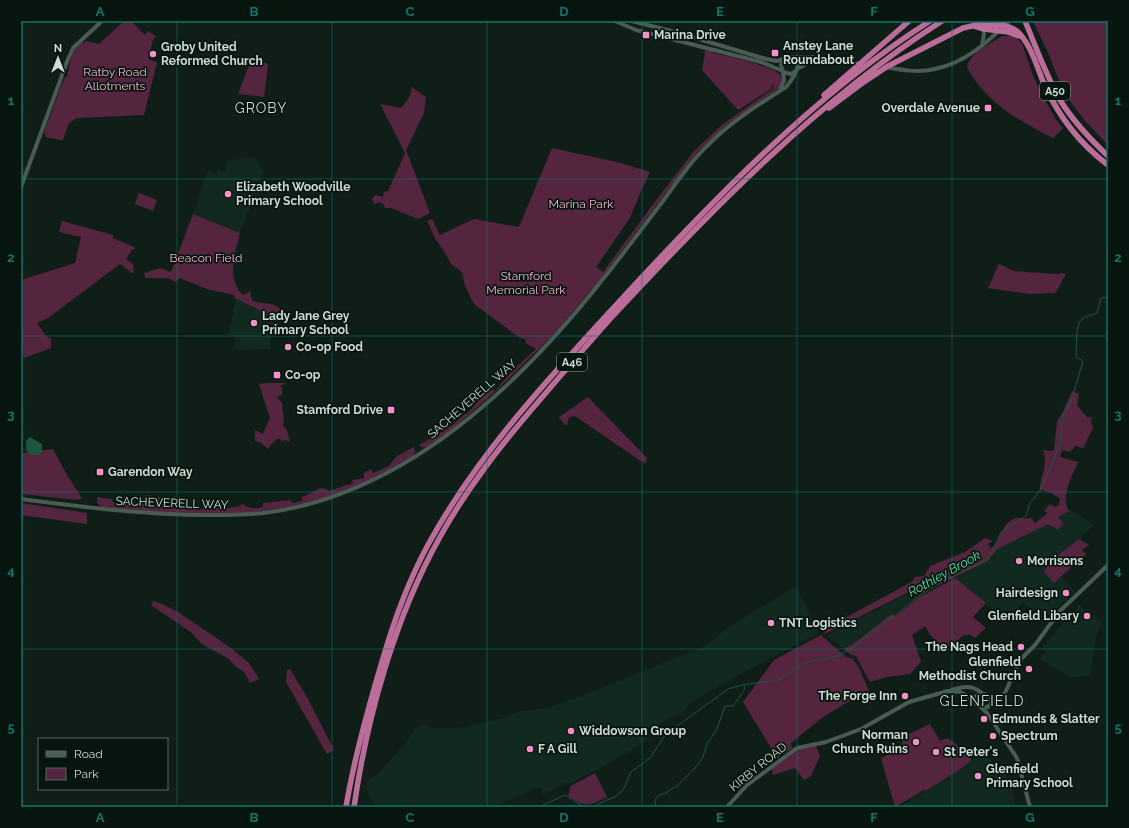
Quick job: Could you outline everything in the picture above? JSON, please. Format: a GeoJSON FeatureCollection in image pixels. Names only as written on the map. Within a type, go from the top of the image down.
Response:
{"type":"FeatureCollection","features":[{"type":"Feature","properties":{"kind":"highway"},"geometry":{"type":"LineString","coordinates":[[779,138],[803,113],[909,21]]}},
{"type":"Feature","properties":{"kind":"highway","name":"A46"},"geometry":{"type":"LineString","coordinates":[[346,807],[363,726],[392,631],[406,592],[428,544],[458,494],[494,445],[568,357],[669,248],[779,138],[855,74],[930,21]]}},
{"type":"Feature","properties":{"kind":"highway","name":"A46"},"geometry":{"type":"LineString","coordinates":[[354,807],[363,755],[373,715],[385,672],[406,609],[424,566],[439,539],[470,488],[490,460],[579,353],[730,194],[809,121],[864,76],[942,21]]}},
{"type":"Feature","properties":{"kind":"highway","name":"A50"},"geometry":{"type":"LineString","coordinates":[[1025,21],[1060,100],[1080,128],[1108,156]]}},
{"type":"Feature","properties":{"kind":"highway"},"geometry":{"type":"LineString","coordinates":[[809,121],[888,66],[963,28],[979,25],[995,25],[1006,22]]}},
{"type":"Feature","properties":{"kind":"highway","name":"A50"},"geometry":{"type":"LineString","coordinates":[[1006,22],[1023,38],[1058,110],[1079,138],[1108,165]]}},
{"type":"Feature","properties":{"kind":"highway"},"geometry":{"type":"LineString","coordinates":[[979,25],[1015,34],[1023,38]]}},
{"type":"Feature","properties":{"kind":"street"},"geometry":{"type":"LineString","coordinates":[[21,187],[73,48],[102,21]]}},
{"type":"Feature","properties":{"kind":"street"},"geometry":{"type":"LineString","coordinates":[[615,21],[745,57],[791,74],[808,64],[824,60]]}},
{"type":"Feature","properties":{"kind":"street"},"geometry":{"type":"LineString","coordinates":[[632,21],[774,61],[786,57],[812,57],[824,60],[904,70],[929,70],[948,65],[964,58],[1000,30],[1006,22]]}},
{"type":"Feature","properties":{"kind":"street"},"geometry":{"type":"LineString","coordinates":[[979,25],[984,39],[982,45]]}},
{"type":"Feature","properties":{"kind":"street"},"geometry":{"type":"LineString","coordinates":[[792,57],[798,62],[797,70]]}},
{"type":"Feature","properties":{"kind":"street"},"geometry":{"type":"LineString","coordinates":[[780,90],[784,80],[781,66],[783,59]]}},
{"type":"Feature","properties":{"kind":"street","name":"SACHEVERELL WAY"},"geometry":{"type":"LineString","coordinates":[[21,499],[102,510],[151,514],[228,515],[262,513],[290,509],[330,497],[371,482],[404,465],[433,446],[462,424],[532,360],[573,316],[603,279],[698,154],[731,124],[791,82],[797,70]]}},
{"type":"Feature","properties":{"kind":"street"},"geometry":{"type":"LineString","coordinates":[[982,707],[991,705],[1005,693],[1011,683],[1020,660],[1035,645],[1060,612],[1108,565]]}},
{"type":"Feature","properties":{"kind":"street"},"geometry":{"type":"LineString","coordinates":[[960,688],[973,688],[991,699],[1000,698]]}},
{"type":"Feature","properties":{"kind":"street"},"geometry":{"type":"LineString","coordinates":[[960,688],[961,691],[982,707],[1017,758],[1030,807]]}},
{"type":"Feature","properties":{"kind":"street","name":"KIRBY ROAD"},"geometry":{"type":"LineString","coordinates":[[727,807],[747,785],[797,748],[826,742],[862,729],[908,702],[960,688]]}},
{"type":"Feature","properties":{"kind":"street"},"geometry":{"type":"LineString","coordinates":[[948,691],[956,691],[966,695]]}},
{"type":"Feature","properties":{"kind":"street"},"geometry":{"type":"LineString","coordinates":[[974,701],[976,695],[982,693]]}},
{"type":"Feature","properties":{"kind":"street"},"geometry":{"type":"LineString","coordinates":[[989,716],[991,699]]}},
{"type":"Feature","properties":{"kind":"shaded area","name":"Elizabeth Woodville Primary School"},"geometry":{"type":"Polygon","coordinates":[[[255,157],[264,171],[240,233],[193,214],[208,170],[217,174],[217,169],[224,172],[228,160],[255,157]]]}},
{"type":"Feature","properties":{"kind":"shaded area","name":"Lady Jane Grey Primary School"},"geometry":{"type":"Polygon","coordinates":[[[236,299],[277,319],[277,326],[270,339],[270,349],[242,350],[235,348],[236,336],[228,335],[236,299]]]}},
{"type":"Feature","properties":{"kind":"shaded area"},"geometry":{"type":"Polygon","coordinates":[[[30,437],[42,444],[42,452],[39,455],[31,455],[26,450],[26,441],[30,437]]]}},
{"type":"Feature","properties":{"kind":"shaded area"},"geometry":{"type":"Polygon","coordinates":[[[1070,509],[1094,525],[1068,549],[1055,582],[1062,575],[1075,592],[1059,606],[1047,622],[1023,602],[1008,622],[955,578],[988,561],[1004,541],[1070,509]]]}},
{"type":"Feature","properties":{"kind":"shaded area"},"geometry":{"type":"Polygon","coordinates":[[[796,586],[819,633],[735,677],[688,704],[687,709],[645,732],[648,740],[573,782],[566,783],[543,794],[540,787],[494,807],[376,807],[370,799],[366,786],[369,780],[379,773],[404,745],[417,727],[424,724],[432,728],[458,728],[504,718],[520,711],[547,708],[584,695],[705,646],[727,628],[796,586]]]}},
{"type":"Feature","properties":{"kind":"shaded area"},"geometry":{"type":"Polygon","coordinates":[[[914,591],[918,595],[853,644],[844,649],[831,640],[827,635],[914,591]]]}},
{"type":"Feature","properties":{"kind":"shaded area"},"geometry":{"type":"Polygon","coordinates":[[[1079,605],[1103,622],[1097,633],[1090,676],[1070,677],[1040,659],[1045,651],[1041,649],[1079,605]]]}},
{"type":"Feature","properties":{"kind":"shaded area","name":"Glenfield Primary School"},"geometry":{"type":"Polygon","coordinates":[[[983,751],[1009,779],[1016,807],[899,807],[956,772],[983,751]]]}},
{"type":"Feature","properties":{"kind":"green space","name":"Ratby Road Allotments"},"geometry":{"type":"Polygon","coordinates":[[[124,21],[131,21],[145,35],[148,31],[156,36],[153,40],[148,59],[157,62],[144,115],[77,118],[69,123],[63,140],[46,137],[44,132],[61,86],[68,72],[71,58],[75,49],[82,42],[84,43],[86,41],[99,44],[124,21]]]}},
{"type":"Feature","properties":{"kind":"green space"},"geometry":{"type":"Polygon","coordinates":[[[1033,21],[1108,21],[1108,145],[1085,121],[1064,93],[1049,55],[1033,21]]]}},
{"type":"Feature","properties":{"kind":"green space"},"geometry":{"type":"Polygon","coordinates":[[[1002,36],[1014,36],[1022,43],[1033,76],[1056,120],[1063,128],[1053,138],[1028,125],[993,100],[974,79],[967,67],[976,53],[1002,36]]]}},
{"type":"Feature","properties":{"kind":"green space"},"geometry":{"type":"Polygon","coordinates":[[[710,50],[714,53],[771,69],[781,76],[782,79],[779,88],[730,122],[697,152],[599,281],[554,334],[496,391],[450,431],[426,447],[421,447],[419,444],[451,426],[467,414],[490,388],[495,391],[512,371],[536,349],[526,343],[525,339],[520,338],[474,304],[465,286],[462,272],[451,264],[435,238],[427,221],[432,219],[440,235],[474,219],[519,227],[552,148],[621,163],[650,172],[630,218],[596,267],[603,272],[695,150],[723,124],[773,89],[774,82],[771,89],[738,110],[702,70],[705,53],[703,53],[710,50]]]}},
{"type":"Feature","properties":{"kind":"green space"},"geometry":{"type":"Polygon","coordinates":[[[252,58],[268,64],[264,97],[238,94],[252,58]]]}},
{"type":"Feature","properties":{"kind":"green space"},"geometry":{"type":"Polygon","coordinates":[[[412,87],[426,97],[424,113],[406,150],[430,213],[418,219],[391,208],[385,208],[383,204],[379,202],[374,204],[372,199],[375,195],[383,197],[384,192],[388,191],[405,153],[380,104],[401,108],[409,98],[412,87]]]}},
{"type":"Feature","properties":{"kind":"green space"},"geometry":{"type":"Polygon","coordinates":[[[139,193],[157,200],[153,211],[135,204],[139,193]]]}},
{"type":"Feature","properties":{"kind":"green space","name":"Beacon Field"},"geometry":{"type":"Polygon","coordinates":[[[193,214],[240,233],[233,265],[236,285],[243,295],[248,293],[250,290],[252,301],[272,304],[278,307],[281,310],[280,317],[277,319],[235,298],[234,295],[207,289],[180,278],[175,282],[168,278],[145,278],[144,273],[160,268],[171,272],[193,214]]]}},
{"type":"Feature","properties":{"kind":"green space"},"geometry":{"type":"Polygon","coordinates":[[[62,221],[113,235],[113,238],[136,248],[132,250],[126,259],[133,264],[134,272],[132,273],[120,264],[48,318],[37,323],[46,336],[51,339],[51,348],[24,358],[21,346],[21,280],[75,263],[81,237],[59,232],[62,221]]]}},
{"type":"Feature","properties":{"kind":"green space"},"geometry":{"type":"Polygon","coordinates":[[[999,264],[1014,271],[1056,274],[1064,273],[1066,275],[1055,293],[1030,294],[988,288],[999,264]]]}},
{"type":"Feature","properties":{"kind":"green space"},"geometry":{"type":"Polygon","coordinates":[[[287,383],[280,386],[282,388],[282,395],[278,396],[278,399],[282,402],[284,420],[283,425],[287,431],[290,442],[286,440],[282,441],[279,438],[271,444],[268,449],[260,442],[255,441],[255,430],[263,434],[270,418],[259,384],[287,383]]]}},
{"type":"Feature","properties":{"kind":"green space"},"geometry":{"type":"Polygon","coordinates":[[[1072,391],[1079,394],[1077,405],[1087,417],[1092,418],[1091,423],[1093,428],[1083,448],[1075,446],[1070,452],[1062,450],[1060,457],[1078,462],[1066,493],[1069,511],[1058,517],[1063,523],[1058,530],[1048,524],[999,548],[986,562],[920,594],[915,589],[825,634],[823,630],[913,581],[915,577],[924,576],[930,566],[965,552],[985,538],[993,541],[988,544],[990,548],[995,546],[1006,524],[1010,521],[1019,518],[1031,518],[1035,523],[1048,513],[1044,511],[1050,504],[1055,507],[1059,505],[1060,499],[1053,494],[1040,489],[1045,466],[1045,456],[1043,450],[1054,450],[1057,421],[1062,414],[1072,391]]]}},
{"type":"Feature","properties":{"kind":"green space"},"geometry":{"type":"Polygon","coordinates":[[[588,397],[647,458],[645,464],[575,416],[569,417],[567,425],[564,424],[559,417],[588,397]]]}},
{"type":"Feature","properties":{"kind":"green space"},"geometry":{"type":"Polygon","coordinates":[[[414,447],[415,452],[413,456],[359,485],[316,500],[274,510],[225,514],[175,513],[101,507],[97,502],[97,497],[112,499],[113,502],[132,504],[142,502],[145,495],[160,497],[162,507],[203,509],[203,507],[209,508],[209,506],[223,509],[241,506],[240,505],[243,504],[250,508],[255,508],[263,507],[263,503],[291,500],[292,503],[302,501],[302,497],[320,488],[329,491],[353,483],[352,480],[364,478],[364,473],[371,469],[373,473],[389,466],[397,456],[414,447]]]}},
{"type":"Feature","properties":{"kind":"green space"},"geometry":{"type":"Polygon","coordinates":[[[53,449],[68,477],[82,498],[78,500],[21,494],[21,453],[53,449]]]}},
{"type":"Feature","properties":{"kind":"green space"},"geometry":{"type":"Polygon","coordinates":[[[21,503],[87,513],[87,524],[21,515],[21,503]]]}},
{"type":"Feature","properties":{"kind":"green space"},"geometry":{"type":"Polygon","coordinates":[[[1079,539],[1089,545],[1082,550],[1086,554],[1054,583],[1044,572],[1049,562],[1079,539]]]}},
{"type":"Feature","properties":{"kind":"green space"},"geometry":{"type":"Polygon","coordinates":[[[955,578],[986,603],[973,617],[986,628],[975,638],[970,635],[964,635],[947,652],[930,635],[925,626],[912,635],[921,662],[910,674],[887,677],[870,682],[856,656],[850,654],[844,649],[853,644],[892,614],[895,616],[918,598],[955,578]]]}},
{"type":"Feature","properties":{"kind":"green space"},"geometry":{"type":"Polygon","coordinates":[[[153,601],[178,612],[231,648],[249,663],[259,679],[250,683],[244,672],[235,666],[229,659],[202,644],[192,633],[151,605],[153,601]]]}},
{"type":"Feature","properties":{"kind":"green space"},"geometry":{"type":"Polygon","coordinates":[[[821,635],[846,657],[853,659],[859,668],[869,691],[861,694],[823,717],[790,744],[793,748],[777,758],[743,702],[774,660],[821,635]]]}},
{"type":"Feature","properties":{"kind":"green space"},"geometry":{"type":"Polygon","coordinates":[[[290,669],[308,699],[334,750],[327,754],[286,682],[287,670],[290,669]]]}},
{"type":"Feature","properties":{"kind":"green space"},"geometry":{"type":"Polygon","coordinates":[[[930,724],[940,741],[947,738],[957,745],[972,760],[956,772],[925,791],[924,790],[895,807],[881,758],[901,748],[903,737],[930,724]]]}},
{"type":"Feature","properties":{"kind":"green space"},"geometry":{"type":"Polygon","coordinates":[[[816,746],[820,756],[811,776],[804,780],[795,768],[773,775],[772,768],[796,750],[816,746]]]}},
{"type":"Feature","properties":{"kind":"green space"},"geometry":{"type":"Polygon","coordinates":[[[595,773],[607,797],[591,804],[584,804],[568,796],[571,786],[595,773]]]}},
{"type":"Feature","properties":{"kind":"waterway","name":"Rothley Brook"},"geometry":{"type":"LineString","coordinates":[[595,807],[598,804],[615,797],[623,790],[631,772],[650,758],[666,734],[728,689],[742,685],[778,680],[808,662],[837,656],[851,649],[916,598],[942,581],[988,560],[1001,532],[1026,516],[1030,503],[1041,489],[1060,445],[1063,415],[1070,405],[1083,361],[1076,357],[1078,326],[1082,319],[1097,313],[1101,298],[1108,297]]}},
{"type":"Feature","properties":{"kind":"waterway"},"geometry":{"type":"LineString","coordinates":[[656,807],[655,800],[659,795],[666,793],[677,786],[695,768],[703,757],[707,744],[717,729],[725,706],[733,706],[745,689],[744,686]]}},
{"type":"Feature","properties":{"kind":"waterway","name":"Rothley Brook"},"geometry":{"type":"LineString","coordinates":[[539,807],[565,795],[584,807]]}},
{"type":"Feature","properties":{"kind":"place","name":"Marina Drive"},"geometry":{"type":"Point","coordinates":[646,35]}},
{"type":"Feature","properties":{"kind":"place","name":"Anstey Lane Roundabout"},"geometry":{"type":"Point","coordinates":[775,53]}},
{"type":"Feature","properties":{"kind":"place","name":"Groby United Reformed Church"},"geometry":{"type":"Point","coordinates":[153,54]}},
{"type":"Feature","properties":{"kind":"place","name":"Overdale Avenue"},"geometry":{"type":"Point","coordinates":[988,108]}},
{"type":"Feature","properties":{"kind":"place","name":"Elizabeth Woodville Primary School"},"geometry":{"type":"Point","coordinates":[228,194]}},
{"type":"Feature","properties":{"kind":"place","name":"Lady Jane Grey Primary School"},"geometry":{"type":"Point","coordinates":[254,323]}},
{"type":"Feature","properties":{"kind":"place","name":"Co-op Food"},"geometry":{"type":"Point","coordinates":[288,347]}},
{"type":"Feature","properties":{"kind":"place","name":"Co-op"},"geometry":{"type":"Point","coordinates":[277,375]}},
{"type":"Feature","properties":{"kind":"place","name":"Stamford Drive"},"geometry":{"type":"Point","coordinates":[391,410]}},
{"type":"Feature","properties":{"kind":"place","name":"Garendon Way"},"geometry":{"type":"Point","coordinates":[100,472]}},
{"type":"Feature","properties":{"kind":"place","name":"Morrisons"},"geometry":{"type":"Point","coordinates":[1019,561]}},
{"type":"Feature","properties":{"kind":"place","name":"Hairdesign"},"geometry":{"type":"Point","coordinates":[1066,593]}},
{"type":"Feature","properties":{"kind":"place","name":"Glenfield Libary"},"geometry":{"type":"Point","coordinates":[1087,616]}},
{"type":"Feature","properties":{"kind":"place","name":"TNT Logistics"},"geometry":{"type":"Point","coordinates":[771,623]}},
{"type":"Feature","properties":{"kind":"place","name":"The Nags Head"},"geometry":{"type":"Point","coordinates":[1021,647]}},
{"type":"Feature","properties":{"kind":"place","name":"Glenfield Methodist Church"},"geometry":{"type":"Point","coordinates":[1029,669]}},
{"type":"Feature","properties":{"kind":"place","name":"The Forge Inn"},"geometry":{"type":"Point","coordinates":[905,696]}},
{"type":"Feature","properties":{"kind":"place","name":"Edmunds & Slatter"},"geometry":{"type":"Point","coordinates":[984,719]}},
{"type":"Feature","properties":{"kind":"place","name":"Widdowson Group"},"geometry":{"type":"Point","coordinates":[571,731]}},
{"type":"Feature","properties":{"kind":"place","name":"Spectrum"},"geometry":{"type":"Point","coordinates":[993,736]}},
{"type":"Feature","properties":{"kind":"place","name":"Norman Church Ruins"},"geometry":{"type":"Point","coordinates":[916,742]}},
{"type":"Feature","properties":{"kind":"place","name":"F A Gill"},"geometry":{"type":"Point","coordinates":[530,749]}},
{"type":"Feature","properties":{"kind":"place","name":"St Peter's"},"geometry":{"type":"Point","coordinates":[936,752]}},
{"type":"Feature","properties":{"kind":"place","name":"Glenfield Primary School"},"geometry":{"type":"Point","coordinates":[978,776]}},
{"type":"Feature","properties":{"kind":"district","name":"GROBY"},"geometry":{"type":"Point","coordinates":[261,108]}},
{"type":"Feature","properties":{"kind":"district","name":"GLENFIELD"},"geometry":{"type":"Point","coordinates":[982,701]}},
{"type":"Feature","properties":{"kind":"park label","name":"Marina Park"},"geometry":{"type":"Point","coordinates":[581,204]}},
{"type":"Feature","properties":{"kind":"park label","name":"Stamford Memorial Park"},"geometry":{"type":"Point","coordinates":[526,283]}}]}
